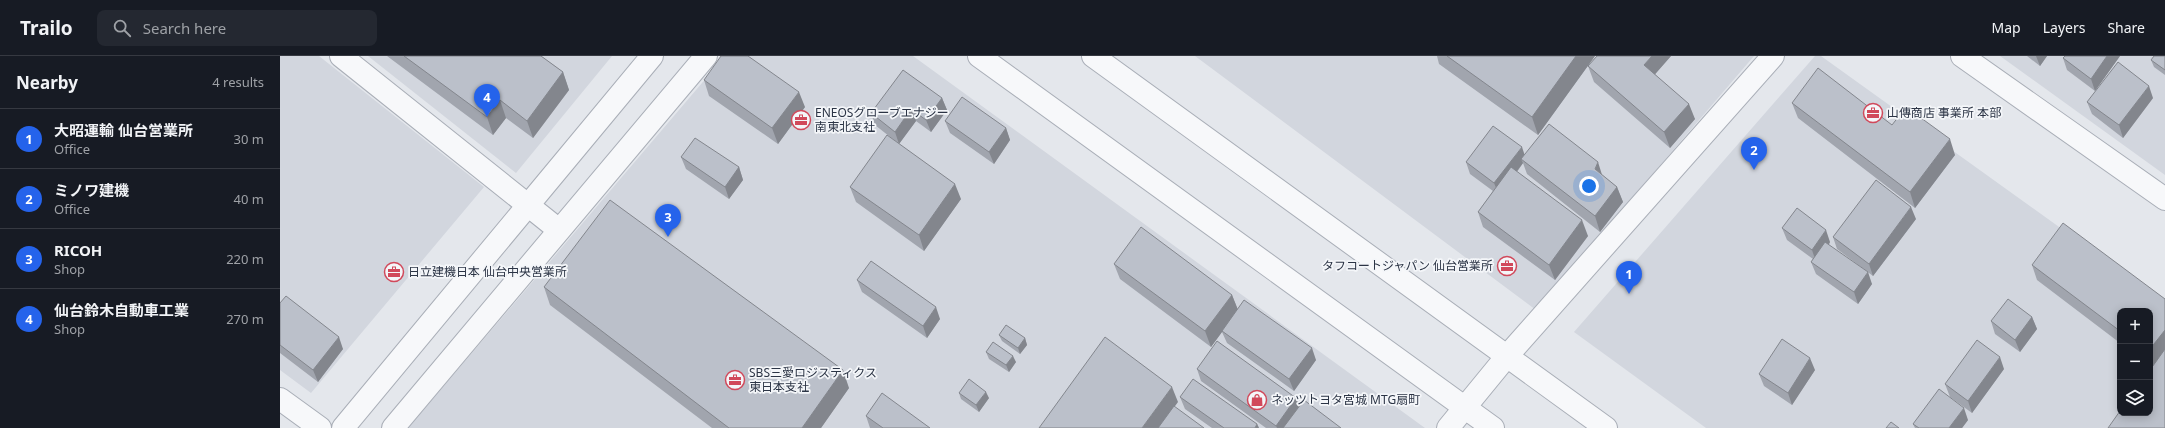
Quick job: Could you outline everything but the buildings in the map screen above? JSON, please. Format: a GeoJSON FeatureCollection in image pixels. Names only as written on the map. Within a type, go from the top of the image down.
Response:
{"type":"FeatureCollection","features":[{"type":"Feature","properties":{"kind":"street"},"geometry":{"type":"LineString","coordinates":[[341,56],[559,230]]}},
{"type":"Feature","properties":{"kind":"street"},"geometry":{"type":"LineString","coordinates":[[342,428],[652,56]]}},
{"type":"Feature","properties":{"kind":"street"},"geometry":{"type":"LineString","coordinates":[[393,428],[706,56]]}},
{"type":"Feature","properties":{"kind":"street"},"geometry":{"type":"LineString","coordinates":[[979,56],[1493,428]]}},
{"type":"Feature","properties":{"kind":"street"},"geometry":{"type":"LineString","coordinates":[[1093,56],[1606,428]]}},
{"type":"Feature","properties":{"kind":"street"},"geometry":{"type":"LineString","coordinates":[[1448,428],[1507,356],[1773,56]]}},
{"type":"Feature","properties":{"kind":"street"},"geometry":{"type":"LineString","coordinates":[[1962,56],[2165,199]]}},
{"type":"Feature","properties":{"kind":"street"},"geometry":{"type":"LineString","coordinates":[[280,400],[320,428]]}},
{"type":"Feature","properties":{"kind":"shaded area"},"geometry":{"type":"Polygon","coordinates":[[[280,56],[319,56],[484,187],[311,393],[280,370],[280,56]]]}},
{"type":"Feature","properties":{"kind":"shaded area"},"geometry":{"type":"Polygon","coordinates":[[[368,56],[612,56],[516,173],[368,56]]]}},
{"type":"Feature","properties":{"kind":"shaded area"},"geometry":{"type":"Polygon","coordinates":[[[725,56],[913,56],[1425,428],[408,428],[725,56]]]}},
{"type":"Feature","properties":{"kind":"shaded area"},"geometry":{"type":"Polygon","coordinates":[[[1195,56],[1754,56],[1536,310],[1195,56]]]}},
{"type":"Feature","properties":{"kind":"shaded area"},"geometry":{"type":"Polygon","coordinates":[[[1815,56],[1821,56],[2165,303],[2165,428],[1706,428],[1574,332],[1815,56]]]}},
{"type":"Feature","properties":{"kind":"shaded area"},"geometry":{"type":"Polygon","coordinates":[[[2000,56],[2165,56],[2165,175],[2000,56]]]}},
{"type":"Feature","properties":{"kind":"place","name":"山傳商店 事業所 本部"},"geometry":{"type":"Point","coordinates":[1873,113]}},
{"type":"Feature","properties":{"kind":"place","name":"仙台鈴木自動車工業"},"geometry":{"type":"Point","coordinates":[487,117]}},
{"type":"Feature","properties":{"kind":"place","name":"ENEOSグローブエナジー 南東北支社"},"geometry":{"type":"Point","coordinates":[801,120]}},
{"type":"Feature","properties":{"kind":"place","name":"ミノワ建機"},"geometry":{"type":"Point","coordinates":[1754,170]}},
{"type":"Feature","properties":{"kind":"place","name":"RICOH"},"geometry":{"type":"Point","coordinates":[668,237]}},
{"type":"Feature","properties":{"kind":"place","name":"タフコートジャパン 仙台営業所"},"geometry":{"type":"Point","coordinates":[1507,266]}},
{"type":"Feature","properties":{"kind":"place","name":"日立建機日本 仙台中央営業所"},"geometry":{"type":"Point","coordinates":[394,272]}},
{"type":"Feature","properties":{"kind":"place","name":"大昭運輸 仙台営業所"},"geometry":{"type":"Point","coordinates":[1629,294]}},
{"type":"Feature","properties":{"kind":"place","name":"SBS三愛ロジスティクス 東日本支社"},"geometry":{"type":"Point","coordinates":[735,380]}},
{"type":"Feature","properties":{"kind":"place","name":"ネッツトヨタ宮城 MTG扇町"},"geometry":{"type":"Point","coordinates":[1257,400]}}]}
